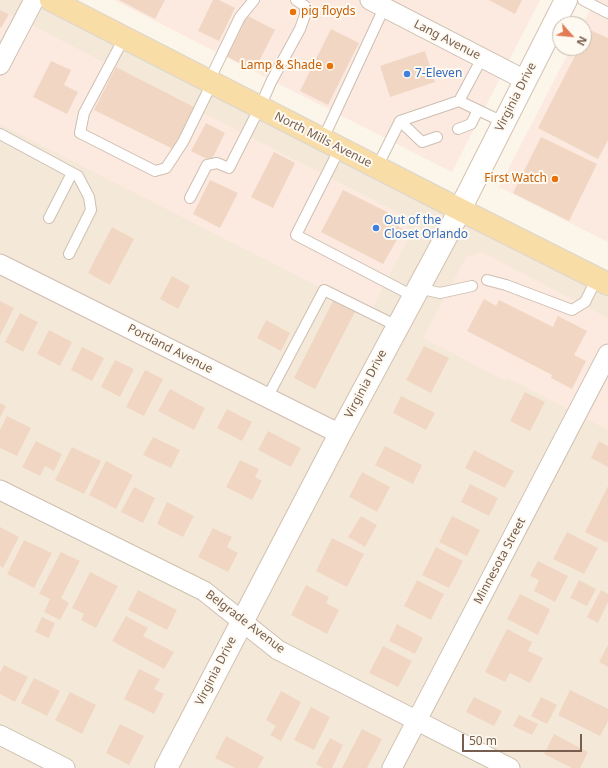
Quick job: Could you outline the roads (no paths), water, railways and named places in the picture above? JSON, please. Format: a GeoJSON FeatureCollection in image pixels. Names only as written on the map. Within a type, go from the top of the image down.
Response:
{"type":"FeatureCollection","features":[{"type":"Feature","properties":{"kind":"main road","name":"North Mills Avenue"},"geometry":{"type":"LineString","coordinates":[[51,0],[460,210],[602,281]]}},
{"type":"Feature","properties":{"kind":"street"},"geometry":{"type":"LineString","coordinates":[[0,65],[34,0]]}},
{"type":"Feature","properties":{"kind":"street","name":"Virginia Drive"},"geometry":{"type":"LineString","coordinates":[[166,768],[340,434],[460,210],[503,122],[566,0]]}},
{"type":"Feature","properties":{"kind":"street","name":"Lang Avenue"},"geometry":{"type":"LineString","coordinates":[[375,2],[525,80]]}},
{"type":"Feature","properties":{"kind":"street","name":"Portland Avenue"},"geometry":{"type":"LineString","coordinates":[[0,264],[340,434]]}},
{"type":"Feature","properties":{"kind":"street","name":"Minnesota Street"},"geometry":{"type":"LineString","coordinates":[[392,768],[608,354]]}},
{"type":"Feature","properties":{"kind":"street","name":"Belgrade Avenue"},"geometry":{"type":"LineString","coordinates":[[0,490],[204,591],[278,650],[510,768]]}},
{"type":"Feature","properties":{"kind":"street"},"geometry":{"type":"LineString","coordinates":[[0,736],[65,768]]}},
{"type":"Feature","properties":{"kind":"lane"},"geometry":{"type":"LineString","coordinates":[[124,38],[84,113],[80,133],[155,171],[166,168],[183,142],[240,17],[254,0]]}},
{"type":"Feature","properties":{"kind":"lane"},"geometry":{"type":"LineString","coordinates":[[190,198],[207,165],[217,163],[229,168],[271,82],[300,30],[305,15],[305,6],[296,0]]}},
{"type":"Feature","properties":{"kind":"lane"},"geometry":{"type":"LineString","coordinates":[[583,0],[608,13]]}},
{"type":"Feature","properties":{"kind":"lane"},"geometry":{"type":"LineString","coordinates":[[375,2],[332,144],[296,235],[416,292],[440,293],[472,286]]}},
{"type":"Feature","properties":{"kind":"lane"},"geometry":{"type":"LineString","coordinates":[[377,167],[400,120],[459,100],[482,58]]}},
{"type":"Feature","properties":{"kind":"lane"},"geometry":{"type":"LineString","coordinates":[[459,100],[503,122]]}},
{"type":"Feature","properties":{"kind":"lane"},"geometry":{"type":"LineString","coordinates":[[458,129],[471,124],[478,110]]}},
{"type":"Feature","properties":{"kind":"lane"},"geometry":{"type":"LineString","coordinates":[[400,120],[422,142],[437,136]]}},
{"type":"Feature","properties":{"kind":"lane"},"geometry":{"type":"LineString","coordinates":[[0,134],[78,176],[89,197],[91,210],[69,254]]}},
{"type":"Feature","properties":{"kind":"lane"},"geometry":{"type":"LineString","coordinates":[[49,218],[72,173]]}},
{"type":"Feature","properties":{"kind":"lane"},"geometry":{"type":"LineString","coordinates":[[487,280],[506,285],[572,310],[585,302],[602,281]]}},
{"type":"Feature","properties":{"kind":"lane"},"geometry":{"type":"LineString","coordinates":[[267,398],[324,290],[397,326]]}},
{"type":"Feature","properties":{"kind":"place","name":"pig floyds"},"geometry":{"type":"Point","coordinates":[293,12]}},
{"type":"Feature","properties":{"kind":"place","name":"Lamp & Shade"},"geometry":{"type":"Point","coordinates":[330,66]}},
{"type":"Feature","properties":{"kind":"place","name":"7-Eleven"},"geometry":{"type":"Point","coordinates":[407,74]}},
{"type":"Feature","properties":{"kind":"place","name":"First Watch"},"geometry":{"type":"Point","coordinates":[555,179]}},
{"type":"Feature","properties":{"kind":"place","name":"Out of the Closet Orlando"},"geometry":{"type":"Point","coordinates":[376,228]}}]}
